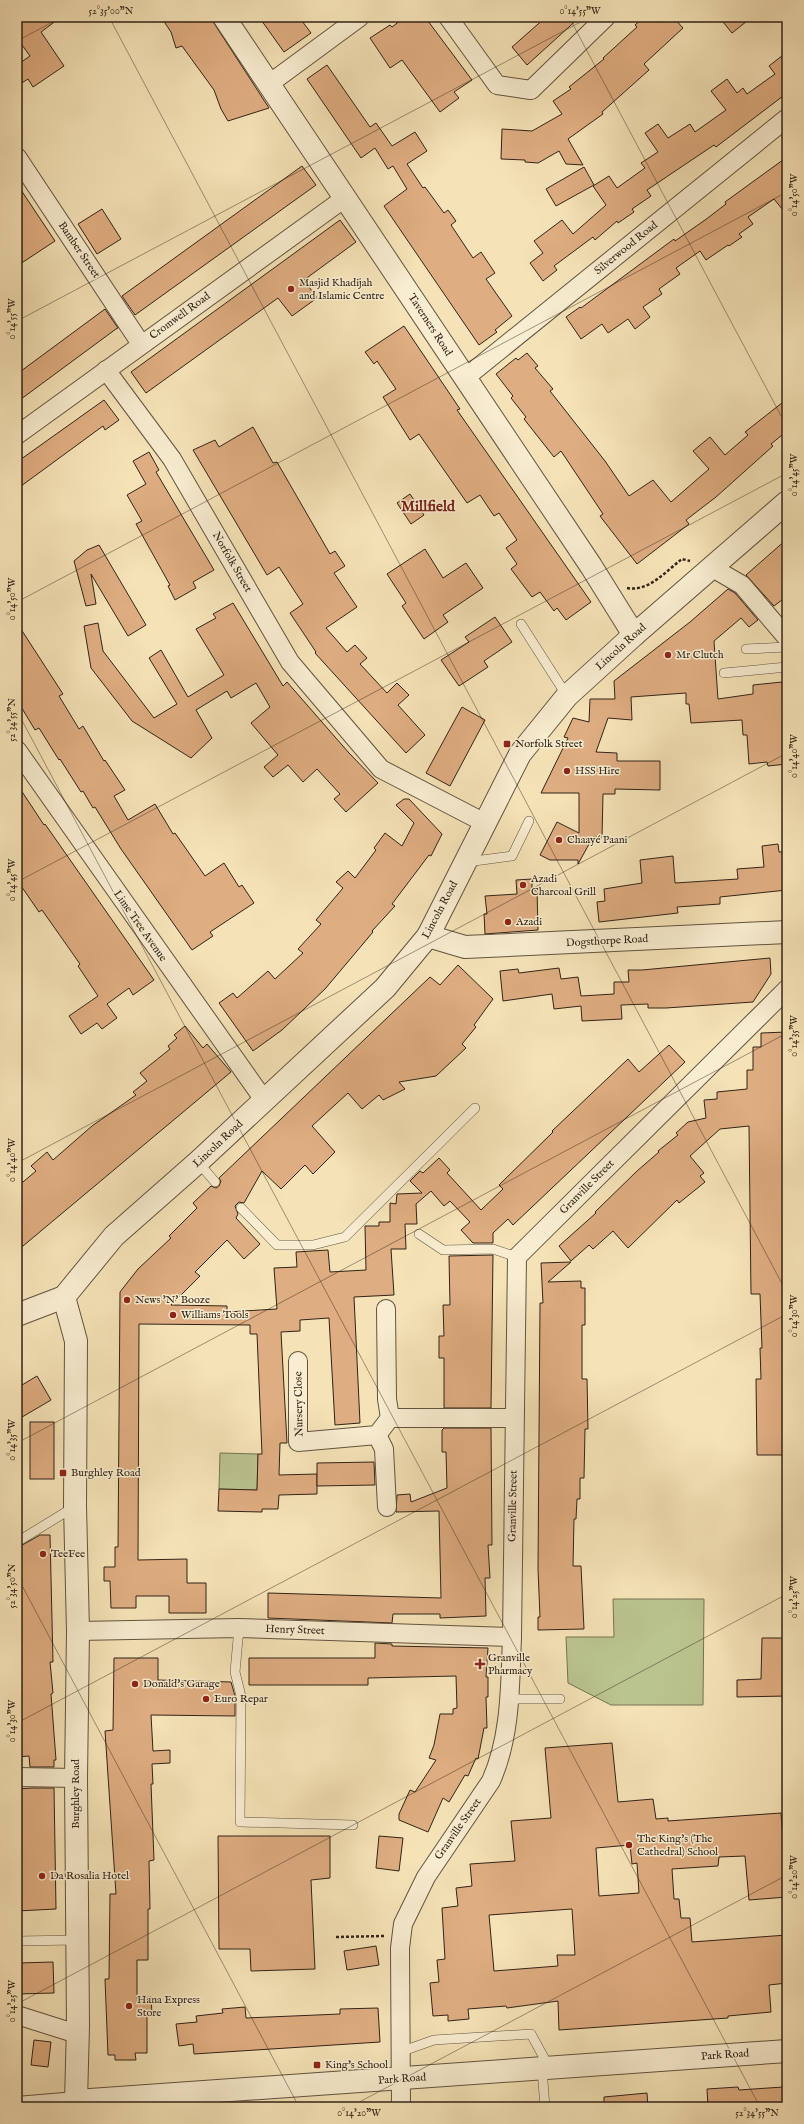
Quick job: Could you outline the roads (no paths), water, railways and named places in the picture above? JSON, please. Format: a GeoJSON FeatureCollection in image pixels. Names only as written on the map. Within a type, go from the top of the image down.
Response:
{"type":"FeatureCollection","features":[{"type":"Feature","properties":{"kind":"street","name":"Taverners Road"},"geometry":{"type":"LineString","coordinates":[[224,17],[591,566],[634,635]]}},
{"type":"Feature","properties":{"kind":"street"},"geometry":{"type":"LineString","coordinates":[[269,84],[360,17]]}},
{"type":"Feature","properties":{"kind":"street"},"geometry":{"type":"LineString","coordinates":[[448,17],[497,85],[531,90],[606,17]]}},
{"type":"Feature","properties":{"kind":"street","name":"Silverwood Road"},"geometry":{"type":"LineString","coordinates":[[465,378],[787,118]]}},
{"type":"Feature","properties":{"kind":"street","name":"Bamber Street"},"geometry":{"type":"LineString","coordinates":[[20,169],[141,344]]}},
{"type":"Feature","properties":{"kind":"street","name":"Cromwell Road"},"geometry":{"type":"LineString","coordinates":[[17,435],[345,198]]}},
{"type":"Feature","properties":{"kind":"street","name":"Norfolk Street"},"geometry":{"type":"LineString","coordinates":[[106,370],[172,459],[286,655],[300,674],[381,769],[485,823]]}},
{"type":"Feature","properties":{"kind":"street","name":"Lincoln Road"},"geometry":{"type":"LineString","coordinates":[[64,1297],[114,1236],[198,1162],[385,988],[428,936],[520,754],[567,696],[634,635],[787,502]]}},
{"type":"Feature","properties":{"kind":"street"},"geometry":{"type":"LineString","coordinates":[[712,567],[742,585],[787,638]]}},
{"type":"Feature","properties":{"kind":"street","name":"Lime Tree Avenue"},"geometry":{"type":"LineString","coordinates":[[17,750],[264,1100]]}},
{"type":"Feature","properties":{"kind":"street","name":"Dogsthorpe Road"},"geometry":{"type":"LineString","coordinates":[[428,936],[465,947],[787,932]]}},
{"type":"Feature","properties":{"kind":"street","name":"Granville Street"},"geometry":{"type":"LineString","coordinates":[[401,2107],[400,1948],[403,1924],[426,1877],[491,1781],[503,1748],[510,1699],[517,1256],[787,989]]}},
{"type":"Feature","properties":{"kind":"street"},"geometry":{"type":"LineString","coordinates":[[17,1315],[24,1310],[64,1297]]}},
{"type":"Feature","properties":{"kind":"street","name":"Burghley Road"},"geometry":{"type":"LineString","coordinates":[[64,1297],[76,1340],[75,1506],[78,1631],[76,1778],[77,2034],[75,2104]]}},
{"type":"Feature","properties":{"kind":"street"},"geometry":{"type":"LineString","coordinates":[[386,1309],[387,1399],[390,1418],[377,1435],[384,1449],[387,1507]]}},
{"type":"Feature","properties":{"kind":"street","name":"Nursery Close"},"geometry":{"type":"LineString","coordinates":[[298,1361],[298,1442],[377,1435]]}},
{"type":"Feature","properties":{"kind":"street"},"geometry":{"type":"LineString","coordinates":[[390,1418],[514,1418]]}},
{"type":"Feature","properties":{"kind":"street","name":"Henry Street"},"geometry":{"type":"LineString","coordinates":[[78,1631],[239,1628],[512,1637]]}},
{"type":"Feature","properties":{"kind":"street"},"geometry":{"type":"LineString","coordinates":[[17,1777],[76,1778]]}},
{"type":"Feature","properties":{"kind":"street"},"geometry":{"type":"LineString","coordinates":[[17,2015],[77,2034]]}},
{"type":"Feature","properties":{"kind":"street","name":"Park Road"},"geometry":{"type":"LineString","coordinates":[[17,2106],[75,2104],[787,2051]]}},
{"type":"Feature","properties":{"kind":"lane"},"geometry":{"type":"LineString","coordinates":[[521,624],[567,696]]}},
{"type":"Feature","properties":{"kind":"lane"},"geometry":{"type":"LineString","coordinates":[[746,649],[787,648]]}},
{"type":"Feature","properties":{"kind":"lane"},"geometry":{"type":"LineString","coordinates":[[724,673],[787,667]]}},
{"type":"Feature","properties":{"kind":"lane"},"geometry":{"type":"LineString","coordinates":[[465,862],[512,856],[529,821]]}},
{"type":"Feature","properties":{"kind":"lane"},"geometry":{"type":"LineString","coordinates":[[241,1208],[277,1245],[313,1245],[345,1237],[475,1108]]}},
{"type":"Feature","properties":{"kind":"lane"},"geometry":{"type":"LineString","coordinates":[[198,1162],[215,1182]]}},
{"type":"Feature","properties":{"kind":"lane"},"geometry":{"type":"LineString","coordinates":[[419,1234],[443,1250],[493,1249],[517,1256]]}},
{"type":"Feature","properties":{"kind":"lane"},"geometry":{"type":"LineString","coordinates":[[17,1542],[75,1506]]}},
{"type":"Feature","properties":{"kind":"lane"},"geometry":{"type":"LineString","coordinates":[[239,1628],[235,1672],[241,1696],[240,1822],[353,1825]]}},
{"type":"Feature","properties":{"kind":"lane"},"geometry":{"type":"LineString","coordinates":[[510,1699],[560,1699]]}},
{"type":"Feature","properties":{"kind":"lane"},"geometry":{"type":"LineString","coordinates":[[17,1942],[77,1940]]}},
{"type":"Feature","properties":{"kind":"lane"},"geometry":{"type":"LineString","coordinates":[[400,2052],[434,2040],[530,2034],[546,2068],[545,2107]]}},
{"type":"Feature","properties":{"kind":"place","name":"Masjid Khadijah and Islamic Centre"},"geometry":{"type":"Point","coordinates":[291,289]}},
{"type":"Feature","properties":{"kind":"place","name":"Mr Clutch"},"geometry":{"type":"Point","coordinates":[668,655]}},
{"type":"Feature","properties":{"kind":"place","name":"Norfolk Street"},"geometry":{"type":"Point","coordinates":[507,744]}},
{"type":"Feature","properties":{"kind":"place","name":"HSS Hire"},"geometry":{"type":"Point","coordinates":[567,771]}},
{"type":"Feature","properties":{"kind":"place","name":"Chaayé Paani"},"geometry":{"type":"Point","coordinates":[559,840]}},
{"type":"Feature","properties":{"kind":"place","name":"Azadi Charcoal Grill"},"geometry":{"type":"Point","coordinates":[523,885]}},
{"type":"Feature","properties":{"kind":"place","name":"Azadi"},"geometry":{"type":"Point","coordinates":[508,922]}},
{"type":"Feature","properties":{"kind":"place","name":"News 'N' Booze"},"geometry":{"type":"Point","coordinates":[127,1300]}},
{"type":"Feature","properties":{"kind":"place","name":"Williams Tools"},"geometry":{"type":"Point","coordinates":[173,1315]}},
{"type":"Feature","properties":{"kind":"place","name":"Burghley Road"},"geometry":{"type":"Point","coordinates":[63,1473]}},
{"type":"Feature","properties":{"kind":"place","name":"TeeFee"},"geometry":{"type":"Point","coordinates":[43,1554]}},
{"type":"Feature","properties":{"kind":"place","name":"Granville Pharmacy"},"geometry":{"type":"Point","coordinates":[480,1664]}},
{"type":"Feature","properties":{"kind":"place","name":"Donald's Garage"},"geometry":{"type":"Point","coordinates":[135,1684]}},
{"type":"Feature","properties":{"kind":"place","name":"Euro Repar"},"geometry":{"type":"Point","coordinates":[206,1699]}},
{"type":"Feature","properties":{"kind":"place","name":"The King's (The Cathedral) School"},"geometry":{"type":"Point","coordinates":[629,1845]}},
{"type":"Feature","properties":{"kind":"place","name":"Da Rosalia Hotel"},"geometry":{"type":"Point","coordinates":[42,1876]}},
{"type":"Feature","properties":{"kind":"place","name":"Hana Express Store"},"geometry":{"type":"Point","coordinates":[129,2006]}},
{"type":"Feature","properties":{"kind":"place","name":"King's School"},"geometry":{"type":"Point","coordinates":[317,2065]}},
{"type":"Feature","properties":{"kind":"district","name":"Millfield"},"geometry":{"type":"Point","coordinates":[428,506]}}]}
